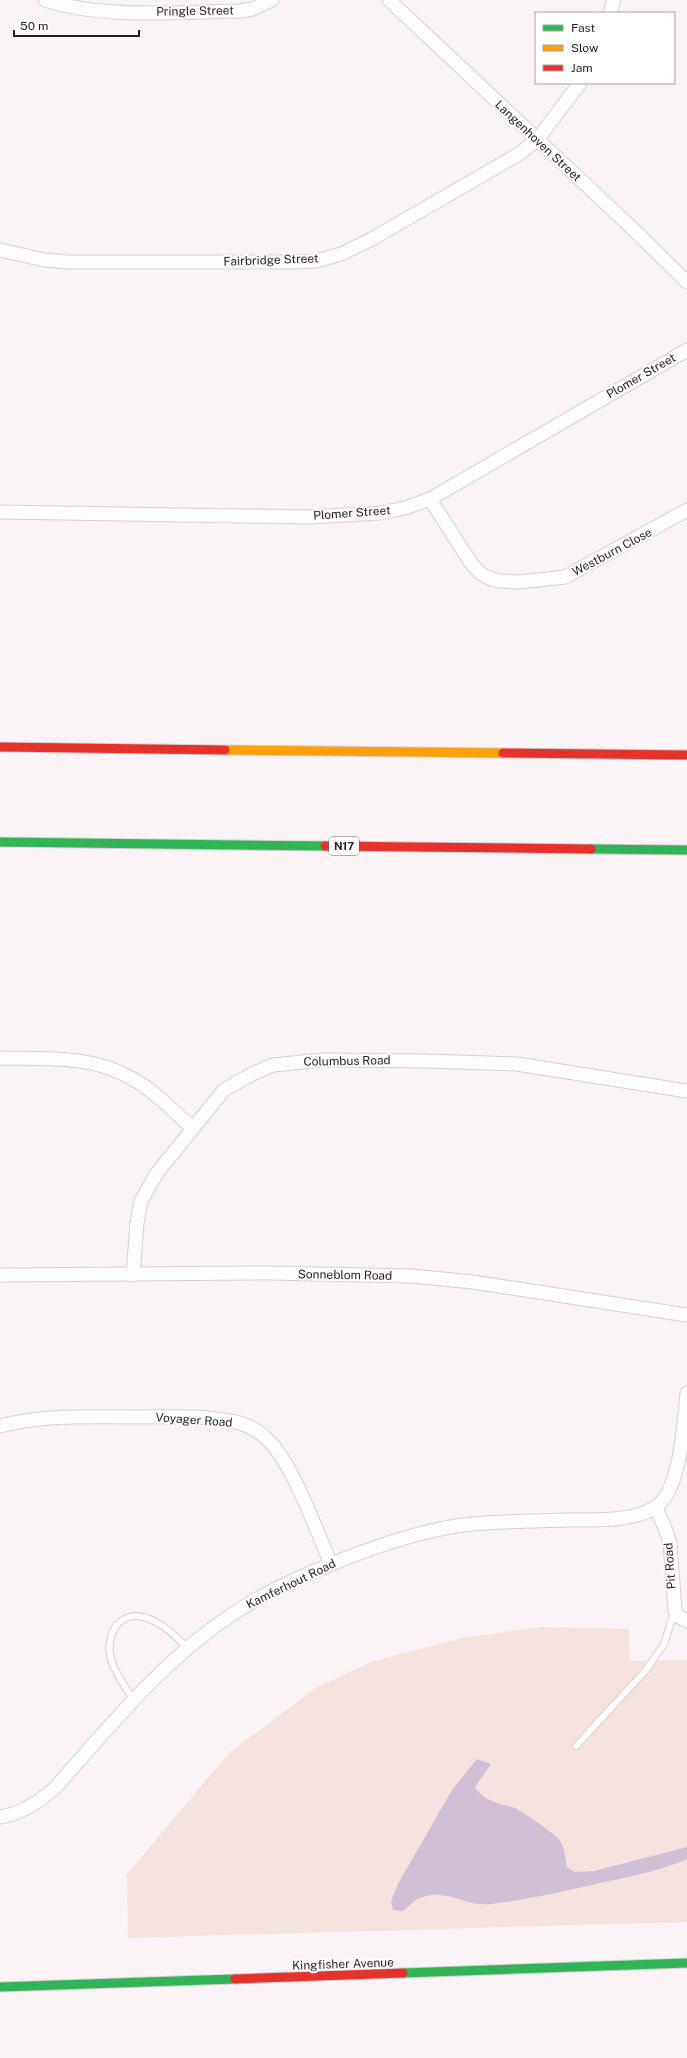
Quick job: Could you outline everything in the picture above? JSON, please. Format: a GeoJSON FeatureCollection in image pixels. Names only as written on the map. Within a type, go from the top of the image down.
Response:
{"type":"FeatureCollection","features":[{"type":"Feature","properties":{"kind":"main road"},"geometry":{"type":"LineString","coordinates":[[0,747],[687,755]]}},
{"type":"Feature","properties":{"kind":"main road","name":"N17"},"geometry":{"type":"LineString","coordinates":[[0,842],[687,850]]}},
{"type":"Feature","properties":{"kind":"main road","name":"Kingfisher Avenue"},"geometry":{"type":"LineString","coordinates":[[332,1966],[687,1953]]}},
{"type":"Feature","properties":{"kind":"main road","name":"Kingfisher Avenue"},"geometry":{"type":"LineString","coordinates":[[0,1987],[687,1963]]}},
{"type":"Feature","properties":{"kind":"street","name":"Pringle Street"},"geometry":{"type":"LineString","coordinates":[[45,0],[73,8],[148,12],[253,9],[272,0]]}},
{"type":"Feature","properties":{"kind":"street","name":"Langenhoven Street"},"geometry":{"type":"LineString","coordinates":[[389,0],[633,229],[687,282]]}},
{"type":"Feature","properties":{"kind":"street"},"geometry":{"type":"LineString","coordinates":[[610,12],[614,0]]}},
{"type":"Feature","properties":{"kind":"street","name":"Fairbridge Street"},"geometry":{"type":"LineString","coordinates":[[0,250],[45,260],[68,262],[294,262],[330,258],[370,240],[506,163],[537,140],[579,84]]}},
{"type":"Feature","properties":{"kind":"street","name":"Plomer Street"},"geometry":{"type":"LineString","coordinates":[[0,512],[323,516],[380,513],[404,508],[430,499],[687,350]]}},
{"type":"Feature","properties":{"kind":"street","name":"Westburn Close"},"geometry":{"type":"LineString","coordinates":[[430,499],[471,563],[480,573],[499,581],[519,582],[565,576],[687,510]]}},
{"type":"Feature","properties":{"kind":"street"},"geometry":{"type":"LineString","coordinates":[[0,1058],[64,1060],[94,1063],[113,1069],[132,1078],[192,1128]]}},
{"type":"Feature","properties":{"kind":"street","name":"Columbus Road"},"geometry":{"type":"LineString","coordinates":[[133,1275],[137,1223],[141,1201],[156,1173],[224,1090],[252,1074],[273,1065],[323,1060],[517,1064],[687,1091]]}},
{"type":"Feature","properties":{"kind":"street","name":"Sonneblom Road"},"geometry":{"type":"LineString","coordinates":[[0,1275],[270,1274],[412,1276],[473,1282],[687,1315]]}},
{"type":"Feature","properties":{"kind":"street"},"geometry":{"type":"LineString","coordinates":[[656,1508],[666,1496],[675,1477],[680,1452],[687,1393]]}},
{"type":"Feature","properties":{"kind":"street","name":"Voyager Road"},"geometry":{"type":"LineString","coordinates":[[0,1426],[47,1417],[159,1417],[231,1421],[251,1428],[268,1440],[280,1456],[300,1493],[331,1564]]}},
{"type":"Feature","properties":{"kind":"street","name":"Kamferhout Road"},"geometry":{"type":"LineString","coordinates":[[0,1817],[23,1810],[38,1802],[54,1789],[133,1700],[188,1648],[239,1610],[331,1564],[394,1540],[444,1528],[472,1524],[596,1520],[623,1517],[656,1508]]}},
{"type":"Feature","properties":{"kind":"street","name":"Pit Road"},"geometry":{"type":"LineString","coordinates":[[656,1508],[670,1544],[675,1611]]}},
{"type":"Feature","properties":{"kind":"street"},"geometry":{"type":"LineString","coordinates":[[675,1611],[679,1617],[687,1621]]}},
{"type":"Feature","properties":{"kind":"lane"},"geometry":{"type":"LineString","coordinates":[[576,1746],[646,1670],[664,1644],[675,1611]]}},
{"type":"Feature","properties":{"kind":"lane"},"geometry":{"type":"LineString","coordinates":[[133,1700],[111,1659],[110,1639],[115,1626],[126,1619],[143,1616],[160,1624],[188,1648]]}},
{"type":"Feature","properties":{"kind":"shaded area"},"geometry":{"type":"Polygon","coordinates":[[[541,1627],[629,1629],[630,1661],[687,1660],[687,1922],[128,1938],[127,1874],[229,1753],[314,1689],[371,1662],[462,1638],[541,1627]]]}},
{"type":"Feature","properties":{"kind":"shaded area"},"geometry":{"type":"Polygon","coordinates":[[[477,1759],[491,1764],[475,1787],[479,1792],[488,1799],[515,1808],[558,1838],[563,1848],[567,1867],[575,1872],[594,1871],[687,1847],[687,1859],[676,1864],[642,1874],[557,1893],[517,1900],[481,1904],[447,1896],[430,1895],[418,1899],[403,1911],[393,1910],[391,1901],[399,1882],[452,1790],[477,1759]]]}},
{"type":"Feature","properties":{"kind":"traffic: fast"},"geometry":{"type":"LineString","coordinates":[[0,842],[325,846]]}},
{"type":"Feature","properties":{"kind":"traffic: fast"},"geometry":{"type":"LineString","coordinates":[[591,849],[687,850]]}},
{"type":"Feature","properties":{"kind":"traffic: fast"},"geometry":{"type":"LineString","coordinates":[[403,1973],[687,1963]]}},
{"type":"Feature","properties":{"kind":"traffic: fast"},"geometry":{"type":"LineString","coordinates":[[0,1987],[235,1979]]}},
{"type":"Feature","properties":{"kind":"traffic: slow"},"geometry":{"type":"LineString","coordinates":[[225,750],[503,753]]}},
{"type":"Feature","properties":{"kind":"traffic: jam"},"geometry":{"type":"LineString","coordinates":[[0,747],[225,750]]}},
{"type":"Feature","properties":{"kind":"traffic: jam"},"geometry":{"type":"LineString","coordinates":[[503,753],[687,755]]}},
{"type":"Feature","properties":{"kind":"traffic: jam"},"geometry":{"type":"LineString","coordinates":[[325,846],[591,849]]}},
{"type":"Feature","properties":{"kind":"traffic: jam"},"geometry":{"type":"LineString","coordinates":[[235,1979],[403,1973]]}}]}
